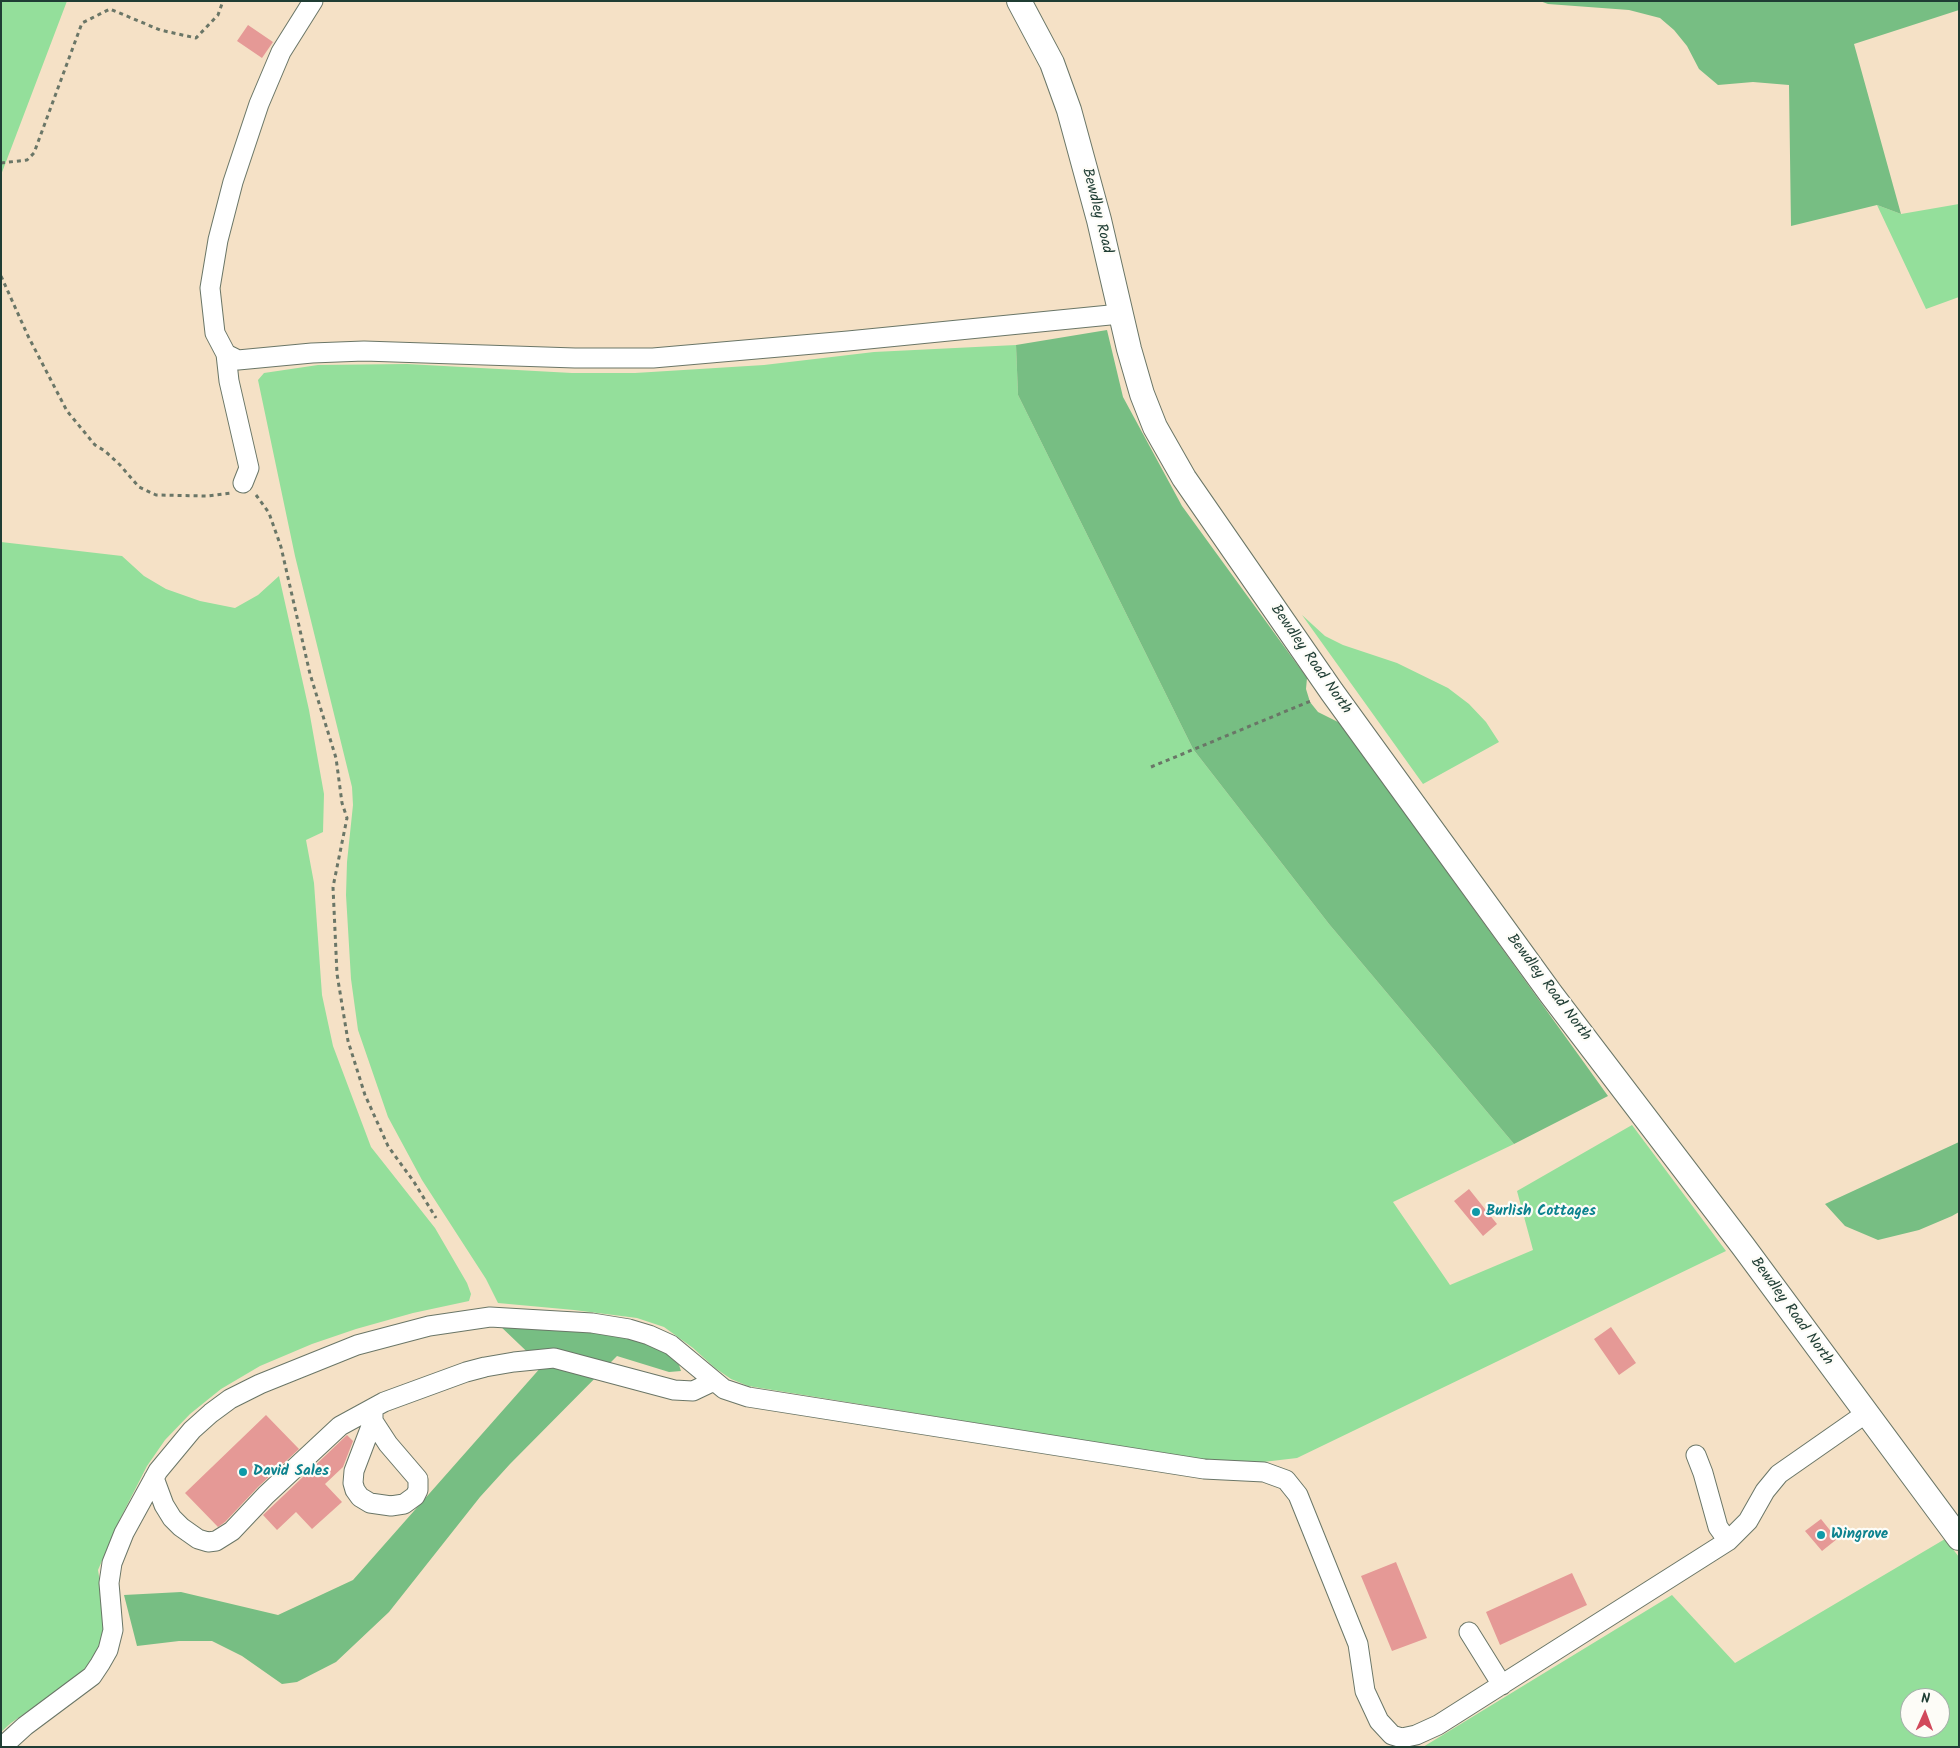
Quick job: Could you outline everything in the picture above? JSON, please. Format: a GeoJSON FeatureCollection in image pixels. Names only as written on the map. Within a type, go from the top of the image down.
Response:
{"type":"FeatureCollection","features":[{"type":"Feature","properties":{"kind":"main road","name":"Bewdley Road"},"geometry":{"type":"LineString","coordinates":[[1019,1],[1052,63],[1069,110],[1099,220],[1120,314],[1142,394],[1155,426]]}},
{"type":"Feature","properties":{"kind":"main road","name":"Bewdley Road North"},"geometry":{"type":"LineString","coordinates":[[1155,426],[1184,478],[1332,692],[1551,994],[1743,1246],[1865,1414],[1959,1538]]}},
{"type":"Feature","properties":{"kind":"street"},"geometry":{"type":"LineString","coordinates":[[243,483],[249,468],[229,381],[226,354],[215,333],[210,288],[218,240],[232,182],[259,104],[281,52],[313,1]]}},
{"type":"Feature","properties":{"kind":"street"},"geometry":{"type":"LineString","coordinates":[[226,354],[238,360],[312,353],[364,351],[575,358],[653,358],[1120,314]]}},
{"type":"Feature","properties":{"kind":"street"},"geometry":{"type":"LineString","coordinates":[[2,1747],[25,1726],[92,1676],[100,1664],[108,1650],[113,1630],[109,1583],[112,1563],[124,1533],[154,1478],[192,1430],[211,1413],[230,1400],[277,1377],[357,1344],[429,1326],[490,1317],[592,1323],[629,1329],[649,1335],[671,1345],[724,1389],[748,1397],[1204,1469],[1264,1472],[1286,1480],[1298,1495],[1358,1644],[1365,1691],[1379,1721],[1392,1734],[1402,1738],[1416,1735],[1438,1725],[1728,1541],[1748,1521],[1765,1491],[1779,1474],[1865,1414]]}},
{"type":"Feature","properties":{"kind":"street"},"geometry":{"type":"LineString","coordinates":[[154,1478],[164,1505],[172,1518],[181,1527],[198,1539],[208,1542],[221,1540],[340,1426],[373,1414],[428,1386],[485,1367],[543,1358],[568,1360],[640,1382],[674,1390],[693,1391],[714,1382]]}},
{"type":"Feature","properties":{"kind":"street"},"geometry":{"type":"LineString","coordinates":[[1696,1455],[1718,1527],[1728,1541]]}},
{"type":"Feature","properties":{"kind":"street"},"geometry":{"type":"LineString","coordinates":[[1468,1632],[1502,1685]]}},
{"type":"Feature","properties":{"kind":"path"},"geometry":{"type":"LineString","coordinates":[[1,162],[26,160],[34,152],[82,23],[110,9],[160,30],[196,38],[218,14],[224,1]]}},
{"type":"Feature","properties":{"kind":"path"},"geometry":{"type":"LineString","coordinates":[[1,276],[28,336],[67,411],[95,445],[105,451],[120,465],[139,487],[156,496],[208,496],[229,495],[243,483],[252,489],[269,513],[281,547],[310,674],[336,758],[342,803],[347,818],[333,888],[337,974],[348,1041],[365,1095],[388,1146],[414,1182],[436,1218]]}},
{"type":"Feature","properties":{"kind":"path"},"geometry":{"type":"LineString","coordinates":[[1151,766],[1332,692]]}},
{"type":"Feature","properties":{"kind":"green space"},"geometry":{"type":"Polygon","coordinates":[[[1,1],[67,1],[1,175],[1,1]]]}},
{"type":"Feature","properties":{"kind":"green space"},"geometry":{"type":"Polygon","coordinates":[[[1540,1],[1959,1],[1959,10],[1854,44],[1901,214],[1877,205],[1791,226],[1789,85],[1753,82],[1718,85],[1699,69],[1687,46],[1674,30],[1660,18],[1629,10],[1548,4],[1540,1]]]}},
{"type":"Feature","properties":{"kind":"green space"},"geometry":{"type":"Polygon","coordinates":[[[1959,204],[1959,297],[1926,309],[1877,205],[1901,214],[1959,204]]]}},
{"type":"Feature","properties":{"kind":"green space"},"geometry":{"type":"Polygon","coordinates":[[[1107,330],[1123,397],[1182,506],[1307,678],[1306,689],[1310,702],[1318,712],[1340,723],[1608,1096],[1514,1144],[1329,924],[1193,749],[1018,395],[1016,345],[1107,330]]]}},
{"type":"Feature","properties":{"kind":"green space"},"geometry":{"type":"Polygon","coordinates":[[[1016,345],[1018,395],[1193,749],[1329,924],[1514,1144],[1393,1202],[1450,1285],[1533,1250],[1517,1191],[1632,1125],[1726,1251],[1297,1458],[1263,1462],[1210,1461],[748,1386],[731,1379],[715,1368],[693,1348],[664,1327],[637,1318],[498,1303],[486,1279],[422,1180],[388,1117],[358,1030],[351,979],[346,895],[347,862],[353,805],[352,787],[295,556],[258,380],[264,373],[318,365],[407,364],[572,373],[635,373],[764,365],[874,352],[1016,345]]]}},
{"type":"Feature","properties":{"kind":"green space"},"geometry":{"type":"Polygon","coordinates":[[[1,542],[122,556],[144,576],[166,589],[200,601],[235,608],[258,595],[279,576],[309,710],[324,794],[323,832],[306,840],[314,883],[322,995],[333,1046],[371,1147],[435,1228],[467,1283],[471,1294],[469,1301],[413,1313],[356,1329],[312,1344],[260,1366],[221,1389],[190,1414],[165,1440],[147,1466],[120,1519],[98,1570],[105,1613],[103,1635],[96,1656],[78,1676],[1,1732],[1,542]]]}},
{"type":"Feature","properties":{"kind":"green space"},"geometry":{"type":"Polygon","coordinates":[[[1302,615],[1325,636],[1343,645],[1397,663],[1448,688],[1469,704],[1486,722],[1499,742],[1423,784],[1302,615]]]}},
{"type":"Feature","properties":{"kind":"green space"},"geometry":{"type":"Polygon","coordinates":[[[1959,1142],[1959,1212],[1952,1216],[1919,1230],[1878,1240],[1845,1226],[1825,1204],[1959,1142]]]}},
{"type":"Feature","properties":{"kind":"green space"},"geometry":{"type":"Polygon","coordinates":[[[497,1323],[624,1332],[657,1345],[679,1365],[681,1371],[669,1372],[617,1356],[480,1497],[389,1612],[336,1662],[297,1682],[282,1684],[242,1656],[212,1641],[179,1641],[137,1646],[124,1595],[181,1592],[278,1615],[353,1580],[542,1366],[497,1323]]]}},
{"type":"Feature","properties":{"kind":"green space"},"geometry":{"type":"Polygon","coordinates":[[[1945,1539],[1959,1557],[1959,1747],[1423,1747],[1672,1595],[1735,1663],[1945,1539]]]}},
{"type":"Feature","properties":{"kind":"building"},"geometry":{"type":"Polygon","coordinates":[[[248,25],[273,42],[262,58],[237,41],[248,25]]]}},
{"type":"Feature","properties":{"kind":"building","name":"Burlish Cottages"},"geometry":{"type":"Polygon","coordinates":[[[1469,1189],[1497,1224],[1483,1236],[1454,1201],[1469,1189]]]}},
{"type":"Feature","properties":{"kind":"building"},"geometry":{"type":"Polygon","coordinates":[[[1611,1327],[1636,1363],[1619,1375],[1594,1339],[1611,1327]]]}},
{"type":"Feature","properties":{"kind":"building","name":"David Sales"},"geometry":{"type":"Polygon","coordinates":[[[266,1415],[299,1449],[218,1527],[185,1493],[266,1415]]]}},
{"type":"Feature","properties":{"kind":"building"},"geometry":{"type":"Polygon","coordinates":[[[347,1435],[353,1441],[343,1467],[325,1484],[342,1502],[312,1529],[296,1512],[277,1530],[263,1515],[347,1435]]]}},
{"type":"Feature","properties":{"kind":"building","name":"Wingrove"},"geometry":{"type":"Polygon","coordinates":[[[1821,1519],[1837,1539],[1822,1551],[1805,1531],[1821,1519]]]}},
{"type":"Feature","properties":{"kind":"building"},"geometry":{"type":"Polygon","coordinates":[[[1396,1562],[1427,1638],[1392,1651],[1361,1576],[1396,1562]]]}},
{"type":"Feature","properties":{"kind":"building"},"geometry":{"type":"Polygon","coordinates":[[[1572,1573],[1587,1605],[1500,1645],[1486,1612],[1572,1573]]]}},
{"type":"Feature","properties":{"kind":"place","name":"Burlish Cottages"},"geometry":{"type":"Point","coordinates":[1476,1212]}},
{"type":"Feature","properties":{"kind":"place","name":"David Sales"},"geometry":{"type":"Point","coordinates":[243,1472]}},
{"type":"Feature","properties":{"kind":"place","name":"Wingrove"},"geometry":{"type":"Point","coordinates":[1821,1535]}}]}
